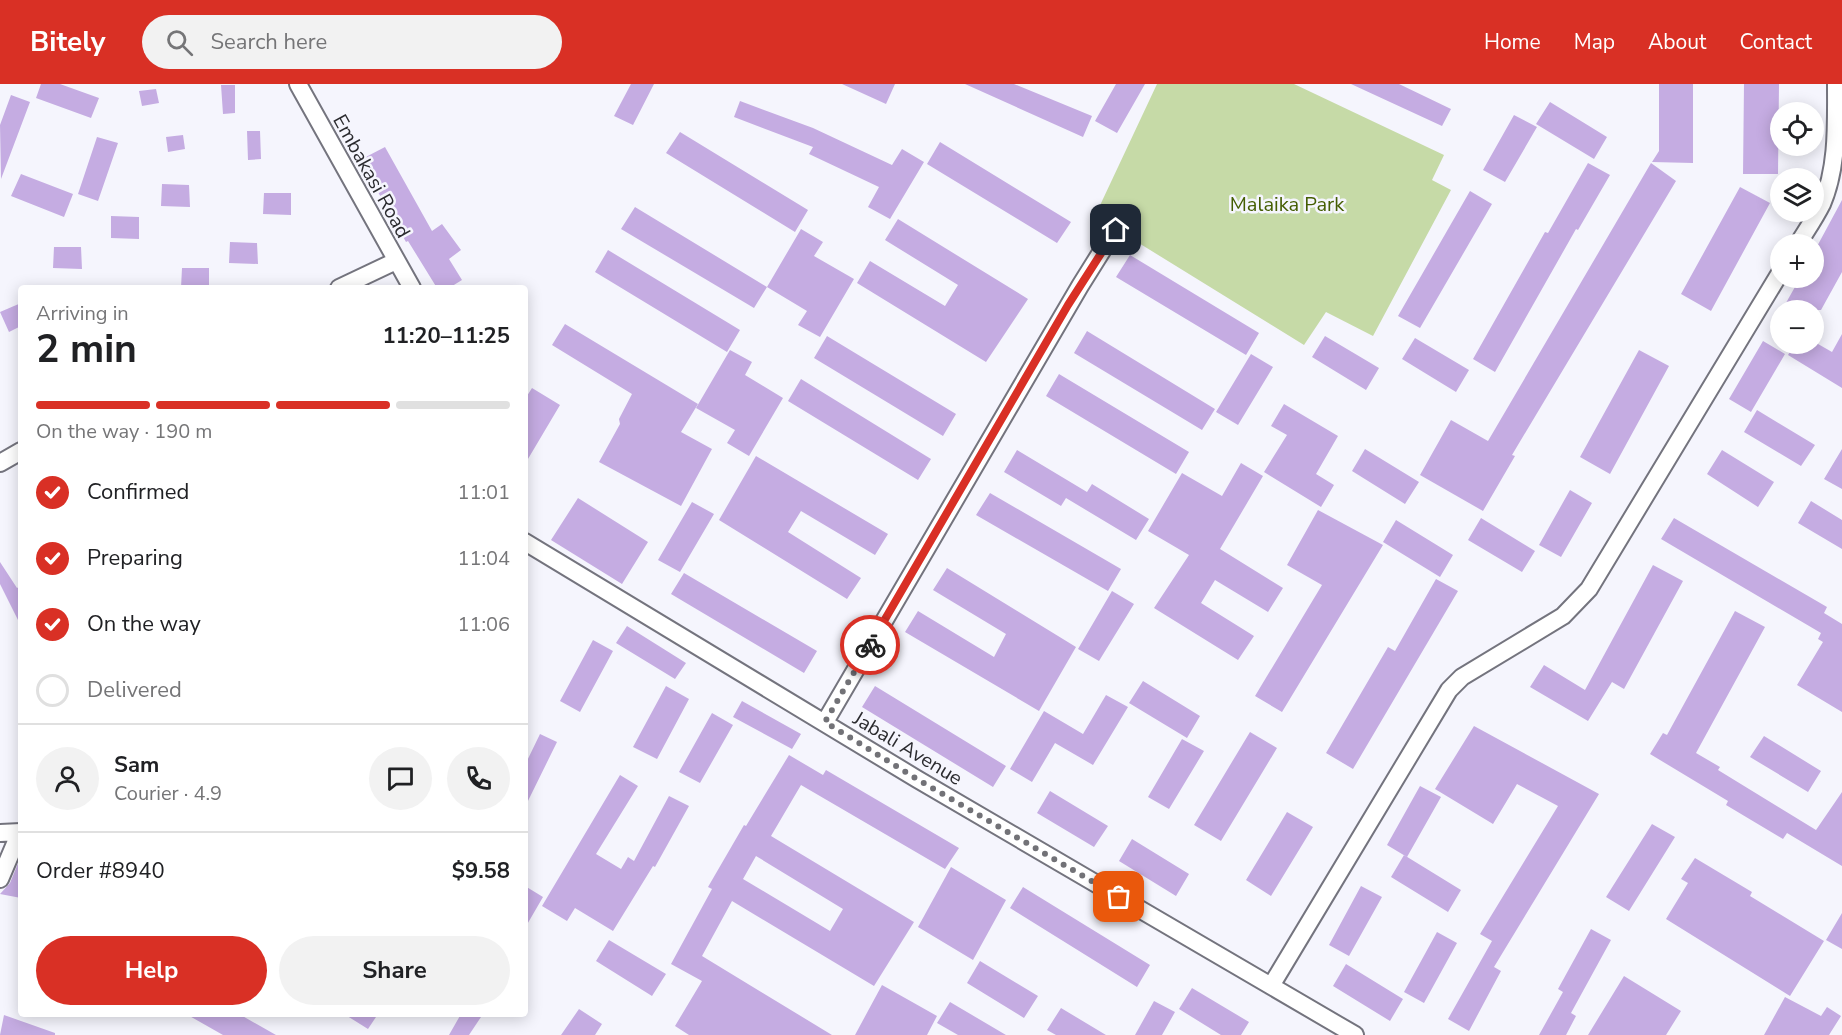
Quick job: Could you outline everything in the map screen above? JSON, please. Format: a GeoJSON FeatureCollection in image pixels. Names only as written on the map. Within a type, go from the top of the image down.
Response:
{"type":"FeatureCollection","features":[{"type":"Feature","properties":{"kind":"street","name":"Embakasi Road"},"geometry":{"type":"LineString","coordinates":[[298,84],[410,285]]}},
{"type":"Feature","properties":{"kind":"street"},"geometry":{"type":"LineString","coordinates":[[1804,234],[1821,205],[1831,177],[1836,123],[1836,84]]}},
{"type":"Feature","properties":{"kind":"street"},"geometry":{"type":"LineString","coordinates":[[825,722],[1074,295],[1116,230]]}},
{"type":"Feature","properties":{"kind":"street"},"geometry":{"type":"LineString","coordinates":[[345,285],[396,261]]}},
{"type":"Feature","properties":{"kind":"street"},"geometry":{"type":"LineString","coordinates":[[1271,986],[1449,690],[1462,677],[1563,616],[1589,589],[1771,288]]}},
{"type":"Feature","properties":{"kind":"street"},"geometry":{"type":"LineString","coordinates":[[0,463],[18,453]]}},
{"type":"Feature","properties":{"kind":"street","name":"Jabali Avenue"},"geometry":{"type":"LineString","coordinates":[[528,545],[917,779],[1355,1035]]}},
{"type":"Feature","properties":{"kind":"street"},"geometry":{"type":"LineString","coordinates":[[0,833],[18,832]]}},
{"type":"Feature","properties":{"kind":"street"},"geometry":{"type":"LineString","coordinates":[[0,879],[18,837]]}},
{"type":"Feature","properties":{"kind":"green space","name":"Malaika Park"},"geometry":{"type":"Polygon","coordinates":[[[1157,84],[1294,84],[1444,155],[1432,180],[1451,190],[1373,336],[1326,312],[1304,345],[1095,216],[1157,84]]]}},
{"type":"Feature","properties":{"kind":"building"},"geometry":{"type":"Polygon","coordinates":[[[41,84],[60,84],[99,98],[91,118],[36,98],[41,84]]]}},
{"type":"Feature","properties":{"kind":"building"},"geometry":{"type":"Polygon","coordinates":[[[631,84],[654,84],[633,125],[614,116],[631,84]]]}},
{"type":"Feature","properties":{"kind":"building"},"geometry":{"type":"Polygon","coordinates":[[[842,84],[895,84],[886,104],[842,84]]]}},
{"type":"Feature","properties":{"kind":"building"},"geometry":{"type":"Polygon","coordinates":[[[965,84],[1014,84],[1092,116],[1083,137],[965,84]]]}},
{"type":"Feature","properties":{"kind":"building"},"geometry":{"type":"Polygon","coordinates":[[[1116,84],[1145,84],[1117,133],[1095,121],[1116,84]]]}},
{"type":"Feature","properties":{"kind":"building"},"geometry":{"type":"Polygon","coordinates":[[[1351,84],[1399,84],[1451,109],[1442,126],[1351,84]]]}},
{"type":"Feature","properties":{"kind":"building"},"geometry":{"type":"Polygon","coordinates":[[[1659,84],[1693,84],[1693,163],[1652,162],[1659,151],[1659,84]]]}},
{"type":"Feature","properties":{"kind":"building"},"geometry":{"type":"Polygon","coordinates":[[[1744,84],[1779,84],[1779,102],[1770,102],[1770,156],[1778,156],[1778,168],[1770,168],[1770,174],[1743,174],[1744,84]]]}},
{"type":"Feature","properties":{"kind":"building"},"geometry":{"type":"Polygon","coordinates":[[[221,85],[235,85],[235,113],[223,114],[221,85]]]}},
{"type":"Feature","properties":{"kind":"building"},"geometry":{"type":"Polygon","coordinates":[[[156,89],[159,103],[142,106],[139,91],[156,89]]]}},
{"type":"Feature","properties":{"kind":"building"},"geometry":{"type":"Polygon","coordinates":[[[11,95],[30,102],[1,179],[0,125],[11,95]]]}},
{"type":"Feature","properties":{"kind":"building"},"geometry":{"type":"Polygon","coordinates":[[[740,101],[813,128],[892,165],[902,149],[924,162],[890,219],[868,207],[879,187],[809,154],[813,147],[734,117],[740,101]]]}},
{"type":"Feature","properties":{"kind":"building"},"geometry":{"type":"Polygon","coordinates":[[[1550,102],[1607,137],[1594,159],[1536,124],[1550,102]]]}},
{"type":"Feature","properties":{"kind":"building"},"geometry":{"type":"Polygon","coordinates":[[[1514,115],[1537,127],[1505,182],[1483,170],[1514,115]]]}},
{"type":"Feature","properties":{"kind":"building"},"geometry":{"type":"Polygon","coordinates":[[[247,131],[260,131],[261,159],[248,160],[247,131]]]}},
{"type":"Feature","properties":{"kind":"building"},"geometry":{"type":"Polygon","coordinates":[[[680,132],[808,210],[795,232],[666,153],[680,132]]]}},
{"type":"Feature","properties":{"kind":"building"},"geometry":{"type":"Polygon","coordinates":[[[183,135],[185,149],[168,152],[166,137],[183,135]]]}},
{"type":"Feature","properties":{"kind":"building"},"geometry":{"type":"Polygon","coordinates":[[[97,137],[118,143],[98,201],[78,194],[97,137]]]}},
{"type":"Feature","properties":{"kind":"building"},"geometry":{"type":"Polygon","coordinates":[[[940,142],[1071,222],[1057,243],[927,164],[940,142]]]}},
{"type":"Feature","properties":{"kind":"building"},"geometry":{"type":"Polygon","coordinates":[[[385,147],[432,231],[442,224],[461,250],[449,259],[462,280],[454,285],[435,285],[408,241],[406,242],[360,160],[385,147]]]}},
{"type":"Feature","properties":{"kind":"building"},"geometry":{"type":"Polygon","coordinates":[[[1588,163],[1610,175],[1578,230],[1576,229],[1495,372],[1473,359],[1545,232],[1548,233],[1588,163]]]}},
{"type":"Feature","properties":{"kind":"building"},"geometry":{"type":"Polygon","coordinates":[[[1651,163],[1676,181],[1512,455],[1515,456],[1483,511],[1420,475],[1451,420],[1488,441],[1651,163]]]}},
{"type":"Feature","properties":{"kind":"building"},"geometry":{"type":"Polygon","coordinates":[[[21,174],[73,194],[64,217],[11,196],[21,174]]]}},
{"type":"Feature","properties":{"kind":"building"},"geometry":{"type":"Polygon","coordinates":[[[162,184],[189,185],[190,207],[161,206],[162,184]]]}},
{"type":"Feature","properties":{"kind":"building"},"geometry":{"type":"Polygon","coordinates":[[[1740,187],[1770,203],[1711,311],[1681,294],[1740,187]]]}},
{"type":"Feature","properties":{"kind":"building"},"geometry":{"type":"Polygon","coordinates":[[[1470,191],[1492,204],[1420,328],[1398,316],[1470,191]]]}},
{"type":"Feature","properties":{"kind":"building"},"geometry":{"type":"Polygon","coordinates":[[[264,193],[291,193],[291,215],[263,214],[264,193]]]}},
{"type":"Feature","properties":{"kind":"building"},"geometry":{"type":"Polygon","coordinates":[[[1842,200],[1842,272],[1824,305],[1824,300],[1788,300],[1794,288],[1824,288],[1824,234],[1842,200]]]}},
{"type":"Feature","properties":{"kind":"building"},"geometry":{"type":"Polygon","coordinates":[[[635,207],[767,287],[754,308],[621,229],[635,207]]]}},
{"type":"Feature","properties":{"kind":"building"},"geometry":{"type":"Polygon","coordinates":[[[111,216],[139,217],[139,239],[111,238],[111,216]]]}},
{"type":"Feature","properties":{"kind":"building"},"geometry":{"type":"Polygon","coordinates":[[[898,219],[1028,299],[986,362],[857,283],[870,261],[945,306],[958,285],[885,240],[898,219]]]}},
{"type":"Feature","properties":{"kind":"building"},"geometry":{"type":"Polygon","coordinates":[[[801,229],[823,242],[814,256],[854,279],[820,337],[798,325],[807,311],[767,287],[801,229]]]}},
{"type":"Feature","properties":{"kind":"building"},"geometry":{"type":"Polygon","coordinates":[[[230,242],[257,243],[258,264],[229,263],[230,242]]]}},
{"type":"Feature","properties":{"kind":"building"},"geometry":{"type":"Polygon","coordinates":[[[54,247],[81,247],[82,269],[53,268],[54,247]]]}},
{"type":"Feature","properties":{"kind":"building"},"geometry":{"type":"Polygon","coordinates":[[[608,250],[740,330],[727,352],[595,272],[608,250]]]}},
{"type":"Feature","properties":{"kind":"building"},"geometry":{"type":"Polygon","coordinates":[[[1130,255],[1259,333],[1246,355],[1116,277],[1130,255]]]}},
{"type":"Feature","properties":{"kind":"building"},"geometry":{"type":"Polygon","coordinates":[[[182,268],[209,268],[209,285],[181,285],[182,268]]]}},
{"type":"Feature","properties":{"kind":"building"},"geometry":{"type":"Polygon","coordinates":[[[18,304],[18,328],[9,332],[0,312],[18,304]]]}},
{"type":"Feature","properties":{"kind":"building"},"geometry":{"type":"Polygon","coordinates":[[[565,324],[698,404],[681,432],[712,449],[681,506],[599,462],[620,424],[619,419],[632,394],[552,345],[565,324]]]}},
{"type":"Feature","properties":{"kind":"building"},"geometry":{"type":"Polygon","coordinates":[[[1087,331],[1215,409],[1202,430],[1074,353],[1087,331]]]}},
{"type":"Feature","properties":{"kind":"building"},"geometry":{"type":"Polygon","coordinates":[[[1842,334],[1842,388],[1788,355],[1824,354],[1824,347],[1832,352],[1842,334]]]}},
{"type":"Feature","properties":{"kind":"building"},"geometry":{"type":"Polygon","coordinates":[[[827,336],[956,414],[943,436],[814,358],[827,336]]]}},
{"type":"Feature","properties":{"kind":"building"},"geometry":{"type":"Polygon","coordinates":[[[1325,336],[1379,368],[1366,390],[1312,357],[1325,336]]]}},
{"type":"Feature","properties":{"kind":"building"},"geometry":{"type":"Polygon","coordinates":[[[1415,338],[1469,370],[1456,392],[1402,359],[1415,338]]]}},
{"type":"Feature","properties":{"kind":"building"},"geometry":{"type":"Polygon","coordinates":[[[1763,341],[1770,345],[1770,354],[1785,354],[1751,412],[1729,399],[1763,341]]]}},
{"type":"Feature","properties":{"kind":"building"},"geometry":{"type":"Polygon","coordinates":[[[730,350],[752,362],[745,375],[783,398],[749,456],[727,443],[735,430],[696,408],[730,350]]]}},
{"type":"Feature","properties":{"kind":"building"},"geometry":{"type":"Polygon","coordinates":[[[1639,350],[1669,366],[1610,474],[1580,457],[1639,350]]]}},
{"type":"Feature","properties":{"kind":"building"},"geometry":{"type":"Polygon","coordinates":[[[1251,354],[1273,367],[1238,425],[1216,412],[1251,354]]]}},
{"type":"Feature","properties":{"kind":"building"},"geometry":{"type":"Polygon","coordinates":[[[1059,374],[1189,452],[1176,474],[1046,396],[1059,374]]]}},
{"type":"Feature","properties":{"kind":"building"},"geometry":{"type":"Polygon","coordinates":[[[801,379],[931,459],[918,480],[788,401],[801,379]]]}},
{"type":"Feature","properties":{"kind":"building"},"geometry":{"type":"Polygon","coordinates":[[[532,388],[560,405],[528,459],[528,394],[532,388]]]}},
{"type":"Feature","properties":{"kind":"building"},"geometry":{"type":"Polygon","coordinates":[[[1284,404],[1338,436],[1316,474],[1334,485],[1321,507],[1264,472],[1287,435],[1271,426],[1284,404]]]}},
{"type":"Feature","properties":{"kind":"building"},"geometry":{"type":"Polygon","coordinates":[[[1757,410],[1815,445],[1801,466],[1744,432],[1757,410]]]}},
{"type":"Feature","properties":{"kind":"building"},"geometry":{"type":"Polygon","coordinates":[[[1365,449],[1419,482],[1405,504],[1352,471],[1365,449]]]}},
{"type":"Feature","properties":{"kind":"building"},"geometry":{"type":"Polygon","coordinates":[[[1842,449],[1842,489],[1824,479],[1842,449]]]}},
{"type":"Feature","properties":{"kind":"building"},"geometry":{"type":"Polygon","coordinates":[[[1017,450],[1087,492],[1092,484],[1149,519],[1136,540],[1066,498],[1061,506],[1004,472],[1017,450]]]}},
{"type":"Feature","properties":{"kind":"building"},"geometry":{"type":"Polygon","coordinates":[[[1722,450],[1774,482],[1758,507],[1707,474],[1722,450]]]}},
{"type":"Feature","properties":{"kind":"building"},"geometry":{"type":"Polygon","coordinates":[[[756,456],[888,534],[875,555],[801,511],[788,532],[861,578],[847,599],[719,520],[756,456]]]}},
{"type":"Feature","properties":{"kind":"building"},"geometry":{"type":"Polygon","coordinates":[[[1241,463],[1263,476],[1220,549],[1283,588],[1268,612],[1215,580],[1201,603],[1254,636],[1238,660],[1154,608],[1189,555],[1148,531],[1182,473],[1222,496],[1241,463]]]}},
{"type":"Feature","properties":{"kind":"building"},"geometry":{"type":"Polygon","coordinates":[[[1570,490],[1592,503],[1561,557],[1539,545],[1570,490]]]}},
{"type":"Feature","properties":{"kind":"building"},"geometry":{"type":"Polygon","coordinates":[[[990,493],[1121,569],[1108,591],[976,515],[990,493]]]}},
{"type":"Feature","properties":{"kind":"building"},"geometry":{"type":"Polygon","coordinates":[[[578,498],[648,542],[622,584],[551,540],[578,498]]]}},
{"type":"Feature","properties":{"kind":"building"},"geometry":{"type":"Polygon","coordinates":[[[1811,501],[1842,520],[1842,549],[1798,523],[1811,501]]]}},
{"type":"Feature","properties":{"kind":"building"},"geometry":{"type":"Polygon","coordinates":[[[692,502],[714,514],[680,572],[658,560],[692,502]]]}},
{"type":"Feature","properties":{"kind":"building"},"geometry":{"type":"Polygon","coordinates":[[[1318,510],[1383,545],[1282,712],[1255,696],[1322,585],[1287,565],[1318,510]]]}},
{"type":"Feature","properties":{"kind":"building"},"geometry":{"type":"Polygon","coordinates":[[[1481,518],[1535,551],[1522,572],[1468,540],[1481,518]]]}},
{"type":"Feature","properties":{"kind":"building"},"geometry":{"type":"Polygon","coordinates":[[[1674,518],[1827,607],[1824,613],[1842,624],[1842,712],[1797,685],[1823,642],[1818,639],[1821,633],[1661,539],[1674,518]]]}},
{"type":"Feature","properties":{"kind":"building"},"geometry":{"type":"Polygon","coordinates":[[[1396,520],[1453,555],[1440,577],[1383,542],[1396,520]]]}},
{"type":"Feature","properties":{"kind":"building"},"geometry":{"type":"Polygon","coordinates":[[[0,562],[18,588],[18,620],[0,584],[0,562]]]}},
{"type":"Feature","properties":{"kind":"building"},"geometry":{"type":"Polygon","coordinates":[[[1653,565],[1683,581],[1624,689],[1612,682],[1588,721],[1530,687],[1544,665],[1585,690],[1653,565]]]}},
{"type":"Feature","properties":{"kind":"building"},"geometry":{"type":"Polygon","coordinates":[[[947,568],[1076,647],[1039,711],[905,632],[918,611],[994,657],[1006,634],[933,590],[947,568]]]}},
{"type":"Feature","properties":{"kind":"building"},"geometry":{"type":"Polygon","coordinates":[[[684,573],[817,651],[804,673],[671,594],[684,573]]]}},
{"type":"Feature","properties":{"kind":"building"},"geometry":{"type":"Polygon","coordinates":[[[1436,579],[1458,591],[1353,769],[1326,753],[1388,647],[1395,651],[1436,579]]]}},
{"type":"Feature","properties":{"kind":"building"},"geometry":{"type":"Polygon","coordinates":[[[1112,591],[1134,604],[1099,661],[1078,649],[1112,591]]]}},
{"type":"Feature","properties":{"kind":"building"},"geometry":{"type":"Polygon","coordinates":[[[1735,611],[1765,627],[1696,753],[1720,767],[1718,770],[1816,830],[1842,792],[1842,866],[1787,833],[1783,839],[1726,805],[1728,801],[1650,754],[1663,733],[1667,735],[1735,611]]]}},
{"type":"Feature","properties":{"kind":"building"},"geometry":{"type":"Polygon","coordinates":[[[627,626],[686,663],[675,679],[616,643],[627,626]]]}},
{"type":"Feature","properties":{"kind":"building"},"geometry":{"type":"Polygon","coordinates":[[[593,640],[613,651],[580,712],[560,701],[593,640]]]}},
{"type":"Feature","properties":{"kind":"building"},"geometry":{"type":"Polygon","coordinates":[[[1143,681],[1200,716],[1187,738],[1129,703],[1143,681]]]}},
{"type":"Feature","properties":{"kind":"building"},"geometry":{"type":"Polygon","coordinates":[[[666,686],[689,699],[657,759],[633,747],[666,686]]]}},
{"type":"Feature","properties":{"kind":"building"},"geometry":{"type":"Polygon","coordinates":[[[875,686],[1006,766],[993,787],[862,707],[875,686]]]}},
{"type":"Feature","properties":{"kind":"building"},"geometry":{"type":"Polygon","coordinates":[[[1106,695],[1128,707],[1093,765],[1055,743],[1032,782],[1010,769],[1044,711],[1083,734],[1106,695]]]}},
{"type":"Feature","properties":{"kind":"building"},"geometry":{"type":"Polygon","coordinates":[[[742,701],[801,734],[792,749],[733,717],[742,701]]]}},
{"type":"Feature","properties":{"kind":"building"},"geometry":{"type":"Polygon","coordinates":[[[712,713],[733,725],[700,783],[679,772],[712,713]]]}},
{"type":"Feature","properties":{"kind":"building"},"geometry":{"type":"Polygon","coordinates":[[[1474,726],[1599,794],[1494,967],[1501,971],[1469,1031],[1448,1019],[1492,941],[1480,934],[1558,806],[1517,784],[1493,824],[1435,789],[1474,726]]]}},
{"type":"Feature","properties":{"kind":"building"},"geometry":{"type":"Polygon","coordinates":[[[1250,732],[1277,748],[1221,841],[1194,825],[1250,732]]]}},
{"type":"Feature","properties":{"kind":"building"},"geometry":{"type":"Polygon","coordinates":[[[540,734],[557,742],[528,801],[528,759],[540,734]]]}},
{"type":"Feature","properties":{"kind":"building"},"geometry":{"type":"Polygon","coordinates":[[[1764,736],[1821,771],[1808,792],[1750,757],[1764,736]]]}},
{"type":"Feature","properties":{"kind":"building"},"geometry":{"type":"Polygon","coordinates":[[[1182,739],[1204,751],[1169,809],[1148,797],[1182,739]]]}},
{"type":"Feature","properties":{"kind":"building"},"geometry":{"type":"Polygon","coordinates":[[[789,755],[823,775],[826,770],[959,848],[945,869],[801,785],[771,836],[914,922],[874,986],[732,901],[702,956],[832,1035],[689,1035],[675,1026],[702,981],[671,964],[712,889],[708,887],[744,825],[746,826],[789,755]],[[756,856],[743,879],[830,931],[843,909],[756,856]]]}},
{"type":"Feature","properties":{"kind":"building"},"geometry":{"type":"Polygon","coordinates":[[[620,775],[638,786],[596,854],[621,869],[628,857],[634,861],[669,796],[689,806],[655,867],[653,866],[613,931],[575,908],[567,921],[542,906],[620,775]]]}},
{"type":"Feature","properties":{"kind":"building"},"geometry":{"type":"Polygon","coordinates":[[[1420,786],[1441,797],[1407,857],[1387,845],[1420,786]]]}},
{"type":"Feature","properties":{"kind":"building"},"geometry":{"type":"Polygon","coordinates":[[[1050,791],[1108,826],[1094,847],[1037,813],[1050,791]]]}},
{"type":"Feature","properties":{"kind":"building"},"geometry":{"type":"Polygon","coordinates":[[[1287,812],[1313,827],[1271,896],[1246,880],[1287,812]]]}},
{"type":"Feature","properties":{"kind":"building"},"geometry":{"type":"Polygon","coordinates":[[[1652,824],[1675,837],[1629,911],[1606,897],[1652,824]]]}},
{"type":"Feature","properties":{"kind":"building"},"geometry":{"type":"Polygon","coordinates":[[[1132,839],[1189,874],[1176,896],[1119,861],[1132,839]]]}},
{"type":"Feature","properties":{"kind":"building"},"geometry":{"type":"Polygon","coordinates":[[[1404,855],[1461,890],[1448,912],[1391,877],[1404,855]]]}},
{"type":"Feature","properties":{"kind":"building"},"geometry":{"type":"Polygon","coordinates":[[[1695,858],[1752,892],[1750,896],[1824,941],[1790,996],[1666,919],[1688,883],[1681,879],[1695,858]]]}},
{"type":"Feature","properties":{"kind":"building"},"geometry":{"type":"Polygon","coordinates":[[[18,863],[18,897],[0,894],[10,883],[18,863]]]}},
{"type":"Feature","properties":{"kind":"building"},"geometry":{"type":"Polygon","coordinates":[[[951,867],[1006,900],[973,960],[918,927],[951,867]]]}},
{"type":"Feature","properties":{"kind":"building"},"geometry":{"type":"Polygon","coordinates":[[[1361,886],[1382,897],[1349,956],[1329,945],[1361,886]]]}},
{"type":"Feature","properties":{"kind":"building"},"geometry":{"type":"Polygon","coordinates":[[[1023,887],[1150,965],[1137,987],[1010,908],[1023,887]]]}},
{"type":"Feature","properties":{"kind":"building"},"geometry":{"type":"Polygon","coordinates":[[[528,888],[543,897],[528,923],[528,888]]]}},
{"type":"Feature","properties":{"kind":"building"},"geometry":{"type":"Polygon","coordinates":[[[1842,913],[1842,949],[1826,940],[1842,913]]]}},
{"type":"Feature","properties":{"kind":"building"},"geometry":{"type":"Polygon","coordinates":[[[1591,929],[1611,940],[1571,1013],[1576,1016],[1566,1035],[1539,1035],[1563,992],[1558,989],[1591,929]]]}},
{"type":"Feature","properties":{"kind":"building"},"geometry":{"type":"Polygon","coordinates":[[[1437,932],[1457,943],[1424,1003],[1404,992],[1437,932]]]}},
{"type":"Feature","properties":{"kind":"building"},"geometry":{"type":"Polygon","coordinates":[[[609,940],[666,974],[652,996],[596,961],[609,940]]]}},
{"type":"Feature","properties":{"kind":"building"},"geometry":{"type":"Polygon","coordinates":[[[980,961],[1038,996],[1024,1018],[967,983],[980,961]]]}},
{"type":"Feature","properties":{"kind":"building"},"geometry":{"type":"Polygon","coordinates":[[[1346,964],[1403,999],[1390,1021],[1333,986],[1346,964]]]}},
{"type":"Feature","properties":{"kind":"building"},"geometry":{"type":"Polygon","coordinates":[[[1624,976],[1681,1011],[1666,1035],[1588,1035],[1624,976]]]}},
{"type":"Feature","properties":{"kind":"building"},"geometry":{"type":"Polygon","coordinates":[[[882,985],[937,1016],[927,1035],[855,1035],[882,985]]]}},
{"type":"Feature","properties":{"kind":"building"},"geometry":{"type":"Polygon","coordinates":[[[1192,988],[1249,1022],[1241,1035],[1221,1035],[1179,1009],[1192,988]]]}},
{"type":"Feature","properties":{"kind":"building"},"geometry":{"type":"Polygon","coordinates":[[[1785,997],[1821,1016],[1827,1007],[1841,1016],[1829,1035],[1764,1035],[1785,997]]]}},
{"type":"Feature","properties":{"kind":"building"},"geometry":{"type":"Polygon","coordinates":[[[1154,1001],[1175,1012],[1162,1035],[1135,1035],[1154,1001]]]}},
{"type":"Feature","properties":{"kind":"building"},"geometry":{"type":"Polygon","coordinates":[[[950,1002],[1006,1035],[958,1035],[937,1023],[950,1002]]]}},
{"type":"Feature","properties":{"kind":"building"},"geometry":{"type":"Polygon","coordinates":[[[1061,1008],[1106,1035],[1056,1035],[1047,1030],[1061,1008]]]}},
{"type":"Feature","properties":{"kind":"building"},"geometry":{"type":"Polygon","coordinates":[[[579,1009],[602,1024],[595,1035],[561,1035],[579,1009]]]}},
{"type":"Feature","properties":{"kind":"building"},"geometry":{"type":"Polygon","coordinates":[[[4,1015],[55,1033],[55,1035],[0,1035],[4,1015]]]}},
{"type":"Feature","properties":{"kind":"building"},"geometry":{"type":"Polygon","coordinates":[[[191,1017],[244,1017],[276,1035],[223,1035],[191,1017]]]}},
{"type":"Feature","properties":{"kind":"building"},"geometry":{"type":"Polygon","coordinates":[[[349,1017],[376,1017],[368,1029],[349,1017]]]}},
{"type":"Feature","properties":{"kind":"building"},"geometry":{"type":"Polygon","coordinates":[[[459,1017],[481,1017],[469,1035],[449,1035],[459,1017]]]}},
{"type":"Feature","properties":{"kind":"way so far"},"geometry":{"type":"LineString","coordinates":[[870,645],[825,722],[917,779],[1119,897]]}},
{"type":"Feature","properties":{"kind":"route"},"geometry":{"type":"LineString","coordinates":[[870,645],[1068,305],[1116,230]]}}]}
